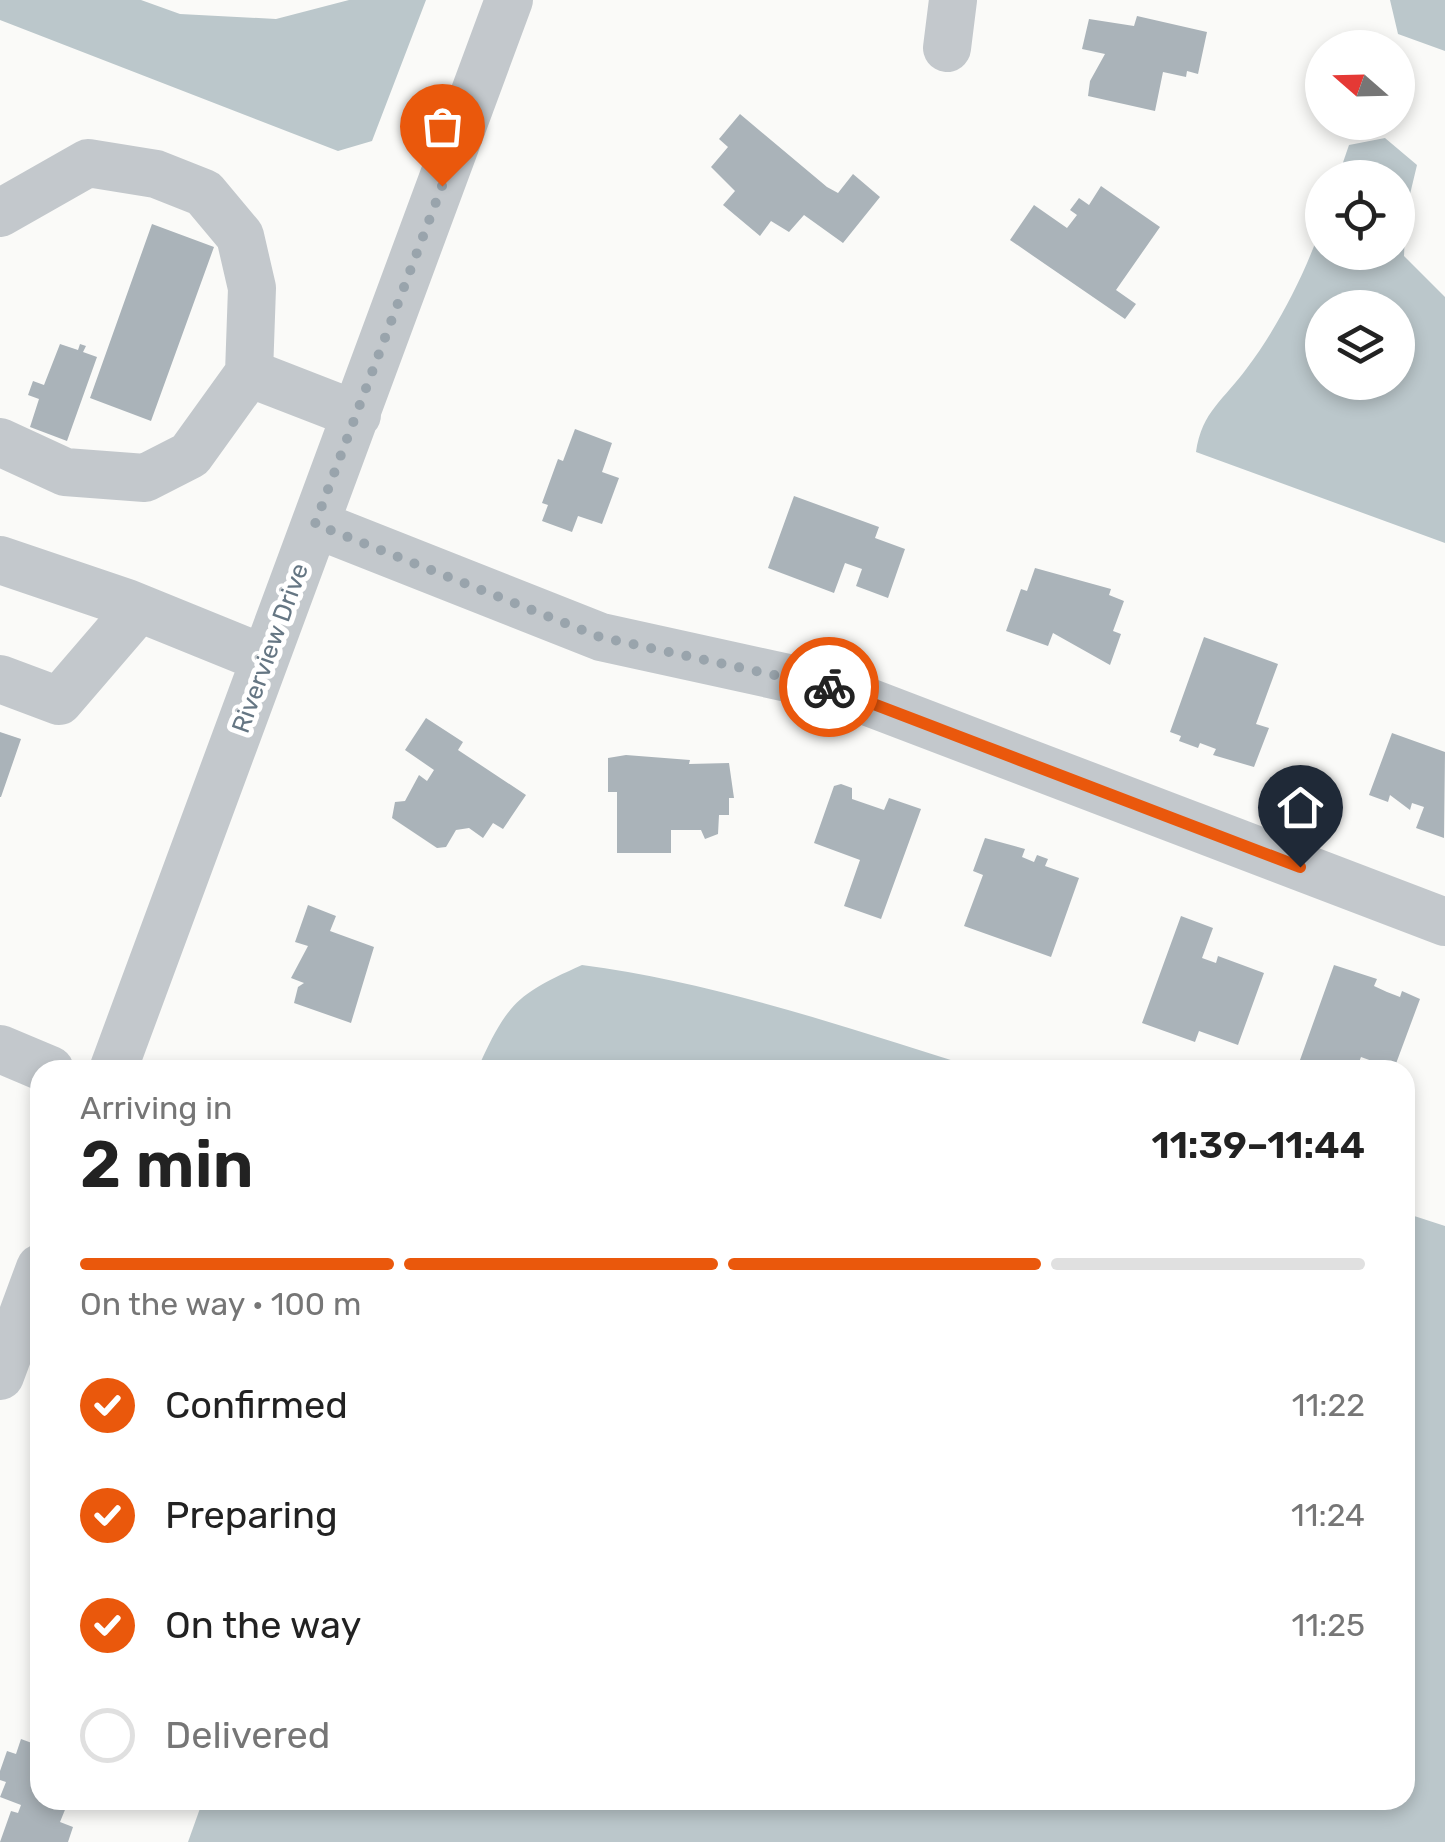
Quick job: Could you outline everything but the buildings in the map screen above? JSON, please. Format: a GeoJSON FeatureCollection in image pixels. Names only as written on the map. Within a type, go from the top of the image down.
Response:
{"type":"FeatureCollection","features":[{"type":"Feature","properties":{"kind":"street","name":"Riverview Drive"},"geometry":{"type":"LineString","coordinates":[[117,1060],[509,0]]}},
{"type":"Feature","properties":{"kind":"street"},"geometry":{"type":"LineString","coordinates":[[947,48],[953,0]]}},
{"type":"Feature","properties":{"kind":"street"},"geometry":{"type":"LineString","coordinates":[[0,214],[88,163],[156,174],[204,193],[240,236],[252,288],[249,373],[190,455],[145,478],[65,472],[0,442]]}},
{"type":"Feature","properties":{"kind":"street"},"geometry":{"type":"LineString","coordinates":[[249,373],[357,415]]}},
{"type":"Feature","properties":{"kind":"street"},"geometry":{"type":"LineString","coordinates":[[315,524],[600,637],[829,687],[1445,922]]}},
{"type":"Feature","properties":{"kind":"street"},"geometry":{"type":"LineString","coordinates":[[0,560],[139,608],[266,659]]}},
{"type":"Feature","properties":{"kind":"street"},"geometry":{"type":"LineString","coordinates":[[0,679],[60,702],[139,608]]}},
{"type":"Feature","properties":{"kind":"street"},"geometry":{"type":"LineString","coordinates":[[0,1049],[30,1062]]}},
{"type":"Feature","properties":{"kind":"street"},"geometry":{"type":"LineString","coordinates":[[0,1376],[30,1295]]}},
{"type":"Feature","properties":{"kind":"shaded area"},"geometry":{"type":"Polygon","coordinates":[[[0,0],[141,0],[180,14],[276,19],[349,0],[426,0],[372,141],[338,151],[0,20],[0,0]]]}},
{"type":"Feature","properties":{"kind":"shaded area"},"geometry":{"type":"Polygon","coordinates":[[[1390,0],[1445,0],[1445,51],[1415,40],[1415,30],[1397,30],[1390,0]]]}},
{"type":"Feature","properties":{"kind":"shaded area"},"geometry":{"type":"Polygon","coordinates":[[[1387,140],[1411,160],[1344,160],[1349,145],[1387,140]]]}},
{"type":"Feature","properties":{"kind":"shaded area"},"geometry":{"type":"Polygon","coordinates":[[[1305,266],[1305,270],[1415,267],[1445,297],[1445,543],[1196,452],[1203,426],[1258,352],[1305,266]]]}},
{"type":"Feature","properties":{"kind":"shaded area"},"geometry":{"type":"Polygon","coordinates":[[[582,965],[633,973],[734,995],[951,1060],[482,1060],[506,1016],[542,985],[582,965]]]}},
{"type":"Feature","properties":{"kind":"shaded area"},"geometry":{"type":"Polygon","coordinates":[[[1415,1216],[1445,1226],[1445,1842],[188,1842],[199,1810],[1415,1810],[1415,1216]]]}},
{"type":"Feature","properties":{"kind":"way so far"},"geometry":{"type":"LineString","coordinates":[[442,186],[315,524],[600,637],[829,687]]}},
{"type":"Feature","properties":{"kind":"route"},"geometry":{"type":"LineString","coordinates":[[829,687],[1300,867]]}}]}
